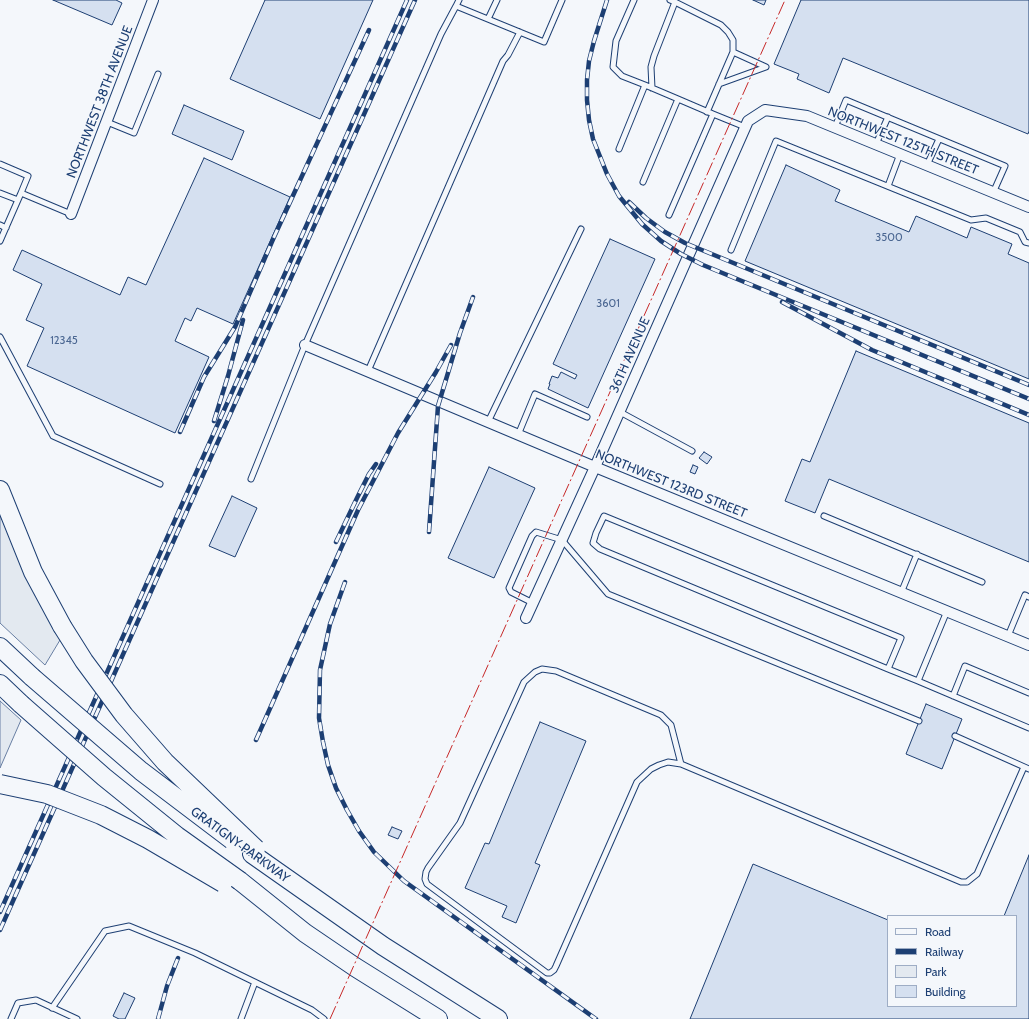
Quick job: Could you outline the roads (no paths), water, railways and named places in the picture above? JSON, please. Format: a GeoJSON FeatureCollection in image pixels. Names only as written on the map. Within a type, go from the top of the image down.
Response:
{"type":"FeatureCollection","features":[{"type":"Feature","properties":{"kind":"highway"},"geometry":{"type":"LineString","coordinates":[[0,490],[33,572],[62,626],[84,661],[124,715],[166,762],[254,852]]}},
{"type":"Feature","properties":{"kind":"highway","name":"GRATIGNY PARKWAY"},"geometry":{"type":"LineString","coordinates":[[0,647],[32,677],[141,771],[200,817],[254,852],[291,883],[383,946],[498,1019]]}},
{"type":"Feature","properties":{"kind":"highway"},"geometry":{"type":"LineString","coordinates":[[0,684],[104,776],[237,886],[355,967],[438,1019]]}},
{"type":"Feature","properties":{"kind":"highway"},"geometry":{"type":"LineString","coordinates":[[0,784],[47,794],[100,815],[148,838],[192,864],[237,886]]}},
{"type":"Feature","properties":{"kind":"street","name":"NORTHWEST 38TH AVENUE"},"geometry":{"type":"LineString","coordinates":[[71,214],[153,0]]}},
{"type":"Feature","properties":{"kind":"street","name":"NORTHWEST 125TH STREET"},"geometry":{"type":"LineString","coordinates":[[765,110],[806,116],[1029,207]]}},
{"type":"Feature","properties":{"kind":"street","name":"36TH AVENUE"},"geometry":{"type":"LineString","coordinates":[[526,618],[620,412],[748,120],[765,110]]}},
{"type":"Feature","properties":{"kind":"street","name":"NORTHWEST 123RD STREET"},"geometry":{"type":"LineString","coordinates":[[305,345],[595,468],[1029,645]]}},
{"type":"Feature","properties":{"kind":"lane"},"geometry":{"type":"LineString","coordinates":[[251,479],[305,345],[441,34],[459,0]]}},
{"type":"Feature","properties":{"kind":"lane"},"geometry":{"type":"LineString","coordinates":[[488,19],[497,0]]}},
{"type":"Feature","properties":{"kind":"lane"},"geometry":{"type":"LineString","coordinates":[[456,6],[544,42],[562,0]]}},
{"type":"Feature","properties":{"kind":"lane"},"geometry":{"type":"LineString","coordinates":[[634,0],[616,41],[613,67],[622,76],[745,128]]}},
{"type":"Feature","properties":{"kind":"lane"},"geometry":{"type":"LineString","coordinates":[[669,215],[710,113],[719,84],[733,52],[733,40],[721,25],[670,0]]}},
{"type":"Feature","properties":{"kind":"lane"},"geometry":{"type":"LineString","coordinates":[[652,88],[651,67],[675,2]]}},
{"type":"Feature","properties":{"kind":"lane"},"geometry":{"type":"LineString","coordinates":[[368,371],[503,61],[520,32]]}},
{"type":"Feature","properties":{"kind":"lane"},"geometry":{"type":"LineString","coordinates":[[719,84],[766,67],[733,52]]}},
{"type":"Feature","properties":{"kind":"lane"},"geometry":{"type":"LineString","coordinates":[[107,122],[134,133],[158,74]]}},
{"type":"Feature","properties":{"kind":"lane"},"geometry":{"type":"LineString","coordinates":[[619,148],[645,85]]}},
{"type":"Feature","properties":{"kind":"lane"},"geometry":{"type":"LineString","coordinates":[[643,182],[678,99]]}},
{"type":"Feature","properties":{"kind":"lane"},"geometry":{"type":"LineString","coordinates":[[835,127],[846,100],[939,138],[1005,166],[993,193]]}},
{"type":"Feature","properties":{"kind":"lane"},"geometry":{"type":"LineString","coordinates":[[876,144],[888,117]]}},
{"type":"Feature","properties":{"kind":"lane"},"geometry":{"type":"LineString","coordinates":[[927,165],[939,138]]}},
{"type":"Feature","properties":{"kind":"lane"},"geometry":{"type":"LineString","coordinates":[[731,250],[776,141],[971,220],[986,218],[1020,232],[1025,242],[1029,243]]}},
{"type":"Feature","properties":{"kind":"lane"},"geometry":{"type":"LineString","coordinates":[[888,186],[900,154]]}},
{"type":"Feature","properties":{"kind":"lane"},"geometry":{"type":"LineString","coordinates":[[0,164],[28,176],[0,241]]}},
{"type":"Feature","properties":{"kind":"lane"},"geometry":{"type":"LineString","coordinates":[[21,192],[71,214]]}},
{"type":"Feature","properties":{"kind":"lane"},"geometry":{"type":"LineString","coordinates":[[0,193],[18,200]]}},
{"type":"Feature","properties":{"kind":"lane"},"geometry":{"type":"LineString","coordinates":[[0,225],[6,228]]}},
{"type":"Feature","properties":{"kind":"lane"},"geometry":{"type":"LineString","coordinates":[[488,422],[581,229]]}},
{"type":"Feature","properties":{"kind":"lane"},"geometry":{"type":"LineString","coordinates":[[0,337],[53,436],[160,484]]}},
{"type":"Feature","properties":{"kind":"lane"},"geometry":{"type":"LineString","coordinates":[[518,435],[535,394],[587,417]]}},
{"type":"Feature","properties":{"kind":"lane"},"geometry":{"type":"LineString","coordinates":[[620,412],[692,451]]}},
{"type":"Feature","properties":{"kind":"lane"},"geometry":{"type":"LineString","coordinates":[[888,669],[901,638],[604,516],[596,532],[593,543],[600,549],[1029,728]]}},
{"type":"Feature","properties":{"kind":"lane"},"geometry":{"type":"LineString","coordinates":[[824,516],[982,582]]}},
{"type":"Feature","properties":{"kind":"lane"},"geometry":{"type":"LineString","coordinates":[[533,603],[511,592],[509,588],[532,536],[536,532],[562,540],[608,594],[919,721]]}},
{"type":"Feature","properties":{"kind":"lane"},"geometry":{"type":"LineString","coordinates":[[901,593],[917,554]]}},
{"type":"Feature","properties":{"kind":"lane"},"geometry":{"type":"LineString","coordinates":[[1008,636],[1025,595],[1029,597]]}},
{"type":"Feature","properties":{"kind":"lane"},"geometry":{"type":"LineString","coordinates":[[918,681],[947,611]]}},
{"type":"Feature","properties":{"kind":"lane"},"geometry":{"type":"LineString","coordinates":[[953,696],[965,666],[1029,692]]}},
{"type":"Feature","properties":{"kind":"lane"},"geometry":{"type":"LineString","coordinates":[[681,764],[670,725],[661,715],[556,671],[542,669],[535,672],[524,682],[460,824],[428,868],[426,872],[427,884],[547,973],[550,973],[554,970],[637,782],[651,769],[668,762],[681,764],[961,882],[967,882],[977,874],[1026,768],[955,736]]}},
{"type":"Feature","properties":{"kind":"lane"},"geometry":{"type":"LineString","coordinates":[[52,1008],[105,931],[129,926],[195,953],[312,1010],[324,1019]]}},
{"type":"Feature","properties":{"kind":"lane"},"geometry":{"type":"LineString","coordinates":[[241,1019],[255,982]]}},
{"type":"Feature","properties":{"kind":"lane"},"geometry":{"type":"LineString","coordinates":[[11,1019],[18,1002],[36,1000],[69,1017],[77,1019]]}},
{"type":"Feature","properties":{"kind":"railway"},"geometry":{"type":"LineString","coordinates":[[0,912],[407,0]]}},
{"type":"Feature","properties":{"kind":"railway"},"geometry":{"type":"LineString","coordinates":[[0,930],[415,0]]}},
{"type":"Feature","properties":{"kind":"railway"},"geometry":{"type":"LineString","coordinates":[[607,0],[589,61],[587,80],[589,120],[593,139],[607,174],[619,196],[642,224],[661,241],[681,254],[703,265],[1029,399]]}},
{"type":"Feature","properties":{"kind":"railway"},"geometry":{"type":"LineString","coordinates":[[180,432],[204,377],[235,327],[274,237],[369,30]]}},
{"type":"Feature","properties":{"kind":"railway"},"geometry":{"type":"LineString","coordinates":[[629,202],[646,218],[665,232],[685,243],[1029,385]]}},
{"type":"Feature","properties":{"kind":"railway"},"geometry":{"type":"LineString","coordinates":[[429,532],[438,406],[460,333],[473,297]]}},
{"type":"Feature","properties":{"kind":"railway"},"geometry":{"type":"LineString","coordinates":[[782,302],[872,350],[1029,415]]}},
{"type":"Feature","properties":{"kind":"railway"},"geometry":{"type":"LineString","coordinates":[[214,421],[243,320]]}},
{"type":"Feature","properties":{"kind":"railway"},"geometry":{"type":"LineString","coordinates":[[256,740],[358,510],[398,433],[451,345]]}},
{"type":"Feature","properties":{"kind":"railway"},"geometry":{"type":"LineString","coordinates":[[336,542],[369,474],[376,464]]}},
{"type":"Feature","properties":{"kind":"railway"},"geometry":{"type":"LineString","coordinates":[[345,582],[330,624],[320,670],[319,718],[328,765],[336,788],[359,831],[374,852],[404,881],[596,1019]]}},
{"type":"Feature","properties":{"kind":"railway"},"geometry":{"type":"LineString","coordinates":[[158,1019],[167,986],[178,958]]}}]}
